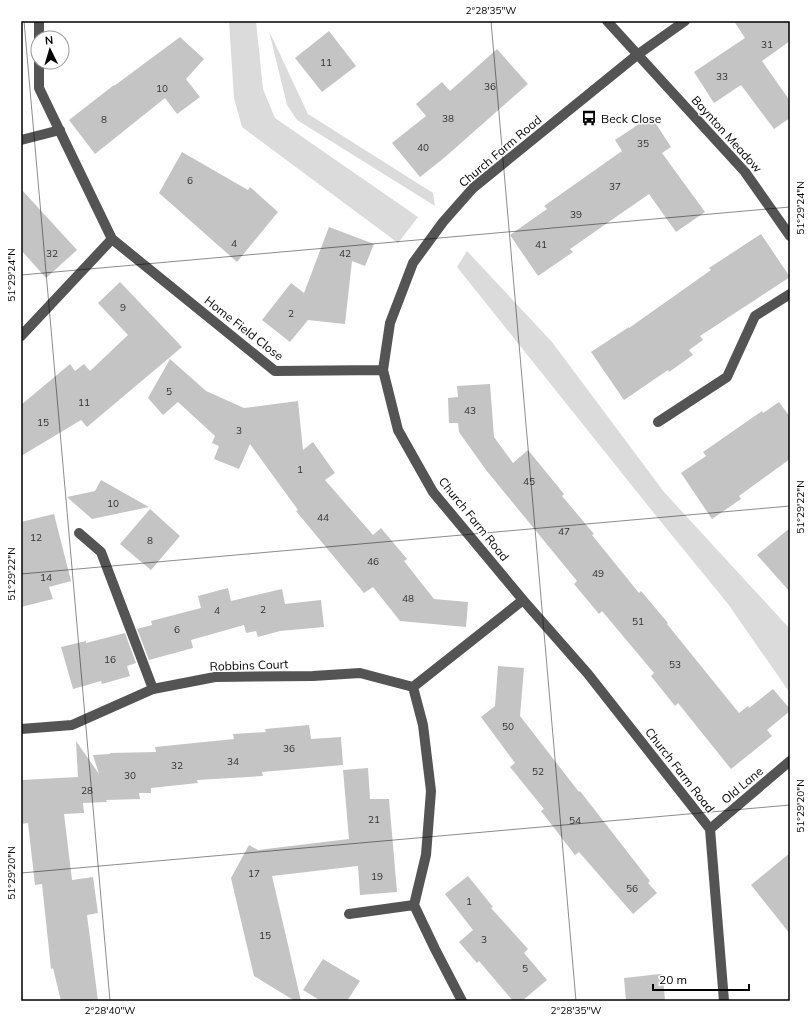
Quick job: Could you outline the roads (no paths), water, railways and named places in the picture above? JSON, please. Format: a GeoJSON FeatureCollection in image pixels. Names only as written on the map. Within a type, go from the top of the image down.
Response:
{"type":"FeatureCollection","features":[{"type":"Feature","properties":{"kind":"street"},"geometry":{"type":"LineString","coordinates":[[607,21],[637,55]]}},
{"type":"Feature","properties":{"kind":"street","name":"Church Farm Road"},"geometry":{"type":"LineString","coordinates":[[685,21],[637,55],[473,188],[443,222],[413,263],[390,323],[383,370],[398,430],[433,492],[523,600],[588,674],[710,829],[724,1001]]}},
{"type":"Feature","properties":{"kind":"street","name":"Baynton Meadow"},"geometry":{"type":"LineString","coordinates":[[637,55],[745,172],[790,236]]}},
{"type":"Feature","properties":{"kind":"street","name":"Home Field Close"},"geometry":{"type":"LineString","coordinates":[[39,70],[39,88],[112,239],[275,371],[383,370]]}},
{"type":"Feature","properties":{"kind":"street"},"geometry":{"type":"LineString","coordinates":[[21,140],[60,130]]}},
{"type":"Feature","properties":{"kind":"street"},"geometry":{"type":"LineString","coordinates":[[21,336],[112,239]]}},
{"type":"Feature","properties":{"kind":"street"},"geometry":{"type":"LineString","coordinates":[[658,422],[727,377],[755,316],[790,294]]}},
{"type":"Feature","properties":{"kind":"street"},"geometry":{"type":"LineString","coordinates":[[79,533],[101,552],[153,689]]}},
{"type":"Feature","properties":{"kind":"street"},"geometry":{"type":"LineString","coordinates":[[462,1001],[435,950],[414,904],[426,855],[431,791],[424,725],[413,687],[523,600]]}},
{"type":"Feature","properties":{"kind":"street","name":"Robbins Court"},"geometry":{"type":"LineString","coordinates":[[21,729],[72,724],[153,689],[215,677],[313,676],[360,673],[413,687]]}},
{"type":"Feature","properties":{"kind":"street","name":"Old Lane"},"geometry":{"type":"LineString","coordinates":[[710,829],[790,761]]}},
{"type":"Feature","properties":{"kind":"street"},"geometry":{"type":"LineString","coordinates":[[349,914],[414,904]]}},
{"type":"Feature","properties":{"kind":"place","name":"Beck Close"},"geometry":{"type":"Point","coordinates":[589,118]}}]}
